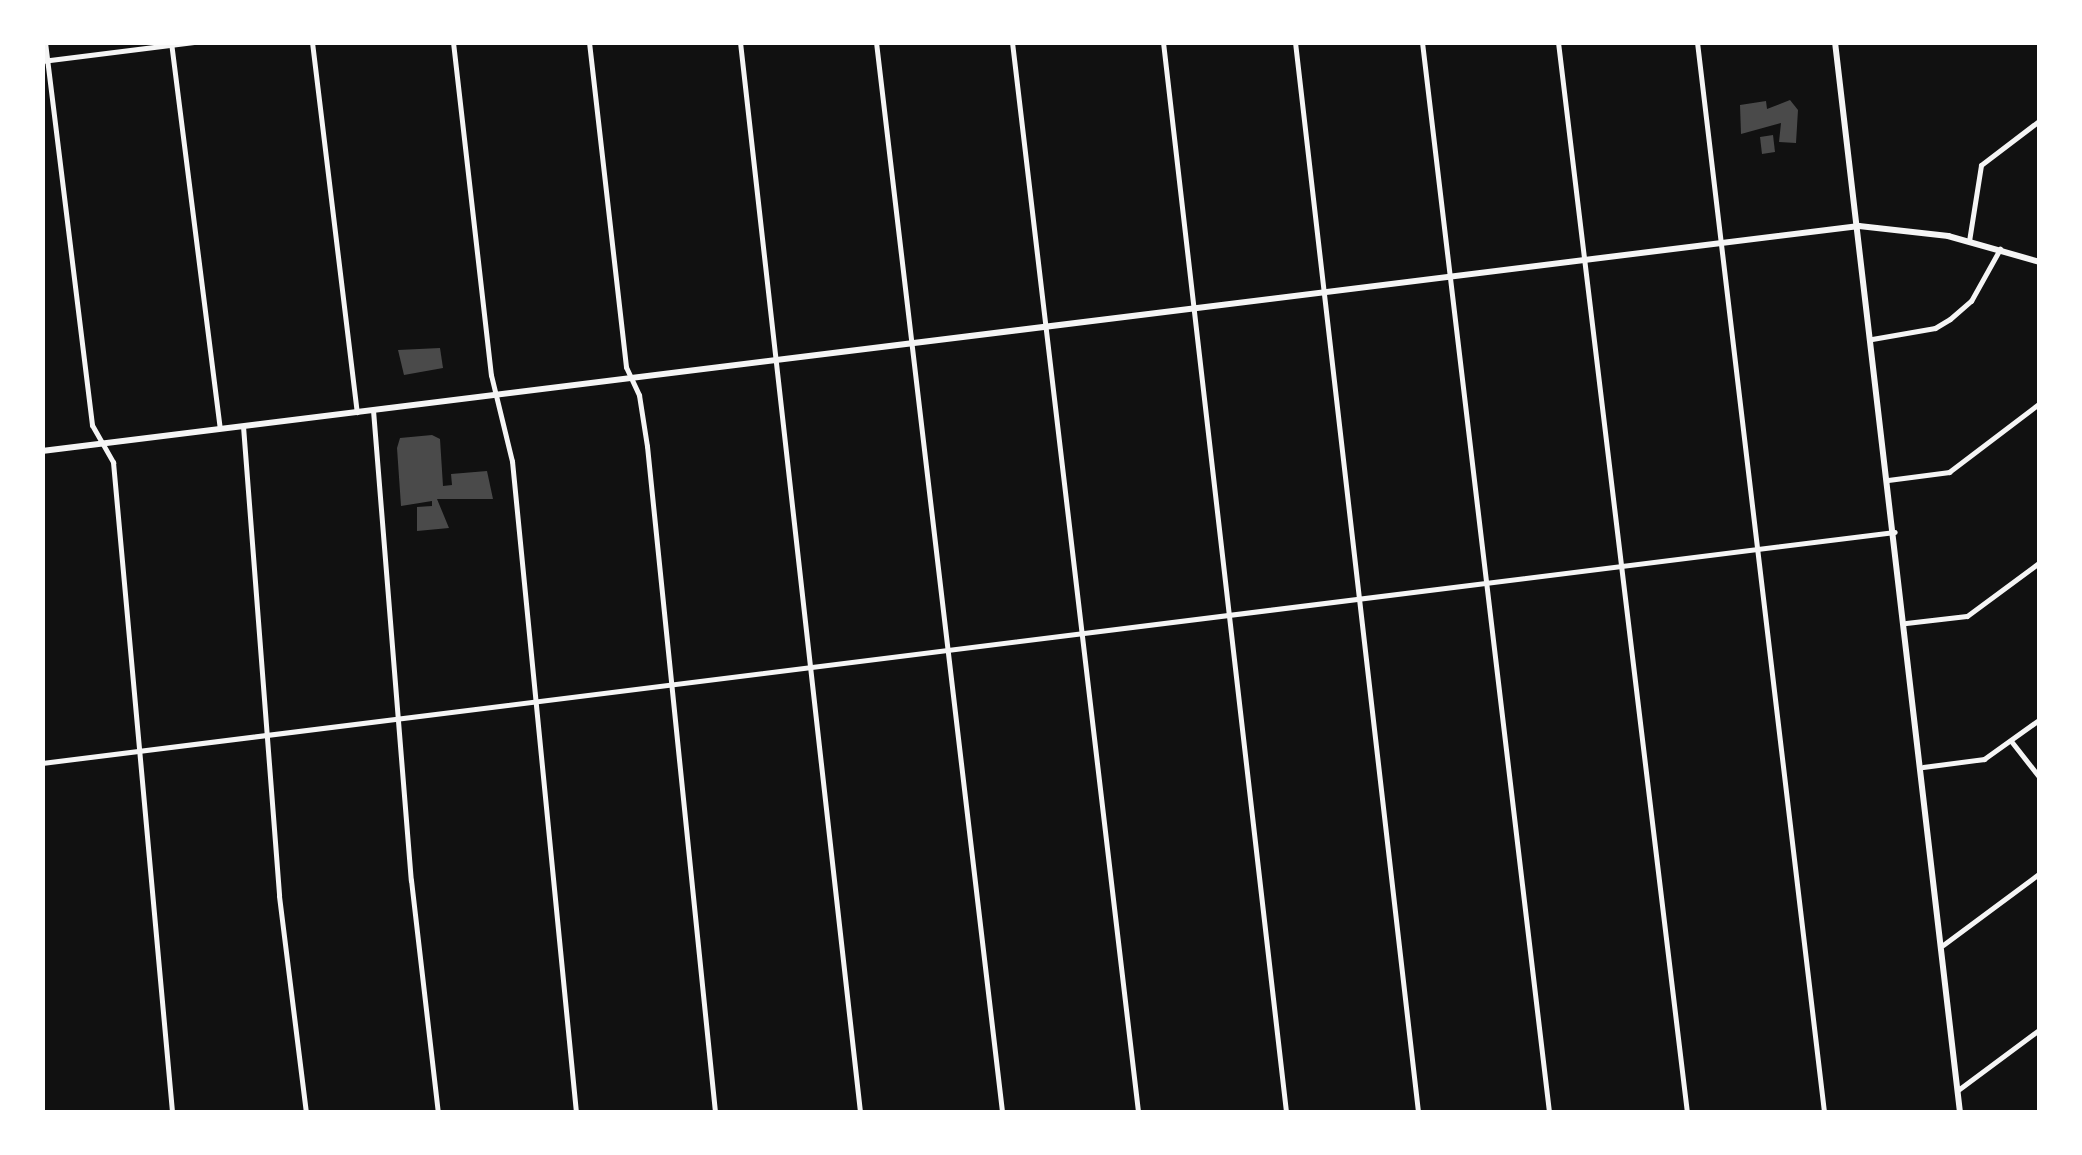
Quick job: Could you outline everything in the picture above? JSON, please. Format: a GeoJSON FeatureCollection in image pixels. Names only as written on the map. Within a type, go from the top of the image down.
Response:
{"type":"FeatureCollection","features":[{"type":"Feature","properties":{"kind":"street"},"geometry":{"type":"LineString","coordinates":[[45,42],[92,425],[113,462],[136,752],[172,1112]]}},
{"type":"Feature","properties":{"kind":"street"},"geometry":{"type":"LineString","coordinates":[[45,60],[194,42]]}},
{"type":"Feature","properties":{"kind":"street"},"geometry":{"type":"LineString","coordinates":[[312,42],[357,412]]}},
{"type":"Feature","properties":{"kind":"street"},"geometry":{"type":"LineString","coordinates":[[453,42],[497,394],[512,462],[576,1112]]}},
{"type":"Feature","properties":{"kind":"street"},"geometry":{"type":"LineString","coordinates":[[589,42],[632,377],[646,446],[715,1112]]}},
{"type":"Feature","properties":{"kind":"street"},"geometry":{"type":"LineString","coordinates":[[740,42],[860,1112]]}},
{"type":"Feature","properties":{"kind":"street"},"geometry":{"type":"LineString","coordinates":[[876,42],[1002,1112]]}},
{"type":"Feature","properties":{"kind":"street"},"geometry":{"type":"LineString","coordinates":[[1012,42],[1138,1112]]}},
{"type":"Feature","properties":{"kind":"street"},"geometry":{"type":"LineString","coordinates":[[1164,42],[1286,1112]]}},
{"type":"Feature","properties":{"kind":"street"},"geometry":{"type":"LineString","coordinates":[[1295,42],[1418,1112]]}},
{"type":"Feature","properties":{"kind":"street"},"geometry":{"type":"LineString","coordinates":[[1422,42],[1549,1112]]}},
{"type":"Feature","properties":{"kind":"street"},"geometry":{"type":"LineString","coordinates":[[1558,42],[1687,1112]]}},
{"type":"Feature","properties":{"kind":"street"},"geometry":{"type":"LineString","coordinates":[[1697,42],[1824,1112]]}},
{"type":"Feature","properties":{"kind":"street"},"geometry":{"type":"LineString","coordinates":[[1835,42],[1944,945],[1960,1112]]}},
{"type":"Feature","properties":{"kind":"street"},"geometry":{"type":"LineString","coordinates":[[171,44],[220,428]]}},
{"type":"Feature","properties":{"kind":"street"},"geometry":{"type":"LineString","coordinates":[[1969,241],[1982,165],[2040,120]]}},
{"type":"Feature","properties":{"kind":"street"},"geometry":{"type":"LineString","coordinates":[[42,451],[1858,226],[1969,241],[2040,262]]}},
{"type":"Feature","properties":{"kind":"street"},"geometry":{"type":"LineString","coordinates":[[1872,339],[1935,328],[1950,319],[1971,301],[2000,249]]}},
{"type":"Feature","properties":{"kind":"street"},"geometry":{"type":"LineString","coordinates":[[1888,480],[1948,472],[2040,402]]}},
{"type":"Feature","properties":{"kind":"street"},"geometry":{"type":"LineString","coordinates":[[373,410],[398,718],[438,1112]]}},
{"type":"Feature","properties":{"kind":"street"},"geometry":{"type":"LineString","coordinates":[[243,426],[267,735],[306,1112]]}},
{"type":"Feature","properties":{"kind":"street"},"geometry":{"type":"LineString","coordinates":[[42,763],[1894,532]]}},
{"type":"Feature","properties":{"kind":"street"},"geometry":{"type":"LineString","coordinates":[[1906,624],[1967,616],[2040,562]]}},
{"type":"Feature","properties":{"kind":"street"},"geometry":{"type":"LineString","coordinates":[[1922,767],[1984,759],[2040,719]]}},
{"type":"Feature","properties":{"kind":"street"},"geometry":{"type":"LineString","coordinates":[[2011,741],[2040,778]]}},
{"type":"Feature","properties":{"kind":"street"},"geometry":{"type":"LineString","coordinates":[[1944,945],[2040,874]]}},
{"type":"Feature","properties":{"kind":"street"},"geometry":{"type":"LineString","coordinates":[[1958,1090],[2040,1029]]}},
{"type":"Feature","properties":{"kind":"building"},"geometry":{"type":"Polygon","coordinates":[[[1790,100],[1798,110],[1796,143],[1779,142],[1781,123],[1741,134],[1740,105],[1766,101],[1767,109],[1790,100]]]}},
{"type":"Feature","properties":{"kind":"building"},"geometry":{"type":"Polygon","coordinates":[[[1773,135],[1775,152],[1762,154],[1760,137],[1773,135]]]}},
{"type":"Feature","properties":{"kind":"building"},"geometry":{"type":"Polygon","coordinates":[[[440,348],[443,368],[404,375],[398,350],[440,348]]]}},
{"type":"Feature","properties":{"kind":"building"},"geometry":{"type":"Polygon","coordinates":[[[432,435],[440,439],[443,486],[452,485],[451,474],[487,471],[493,499],[437,499],[449,528],[417,531],[417,507],[432,506],[432,501],[401,506],[397,448],[400,438],[432,435]]]}}]}
